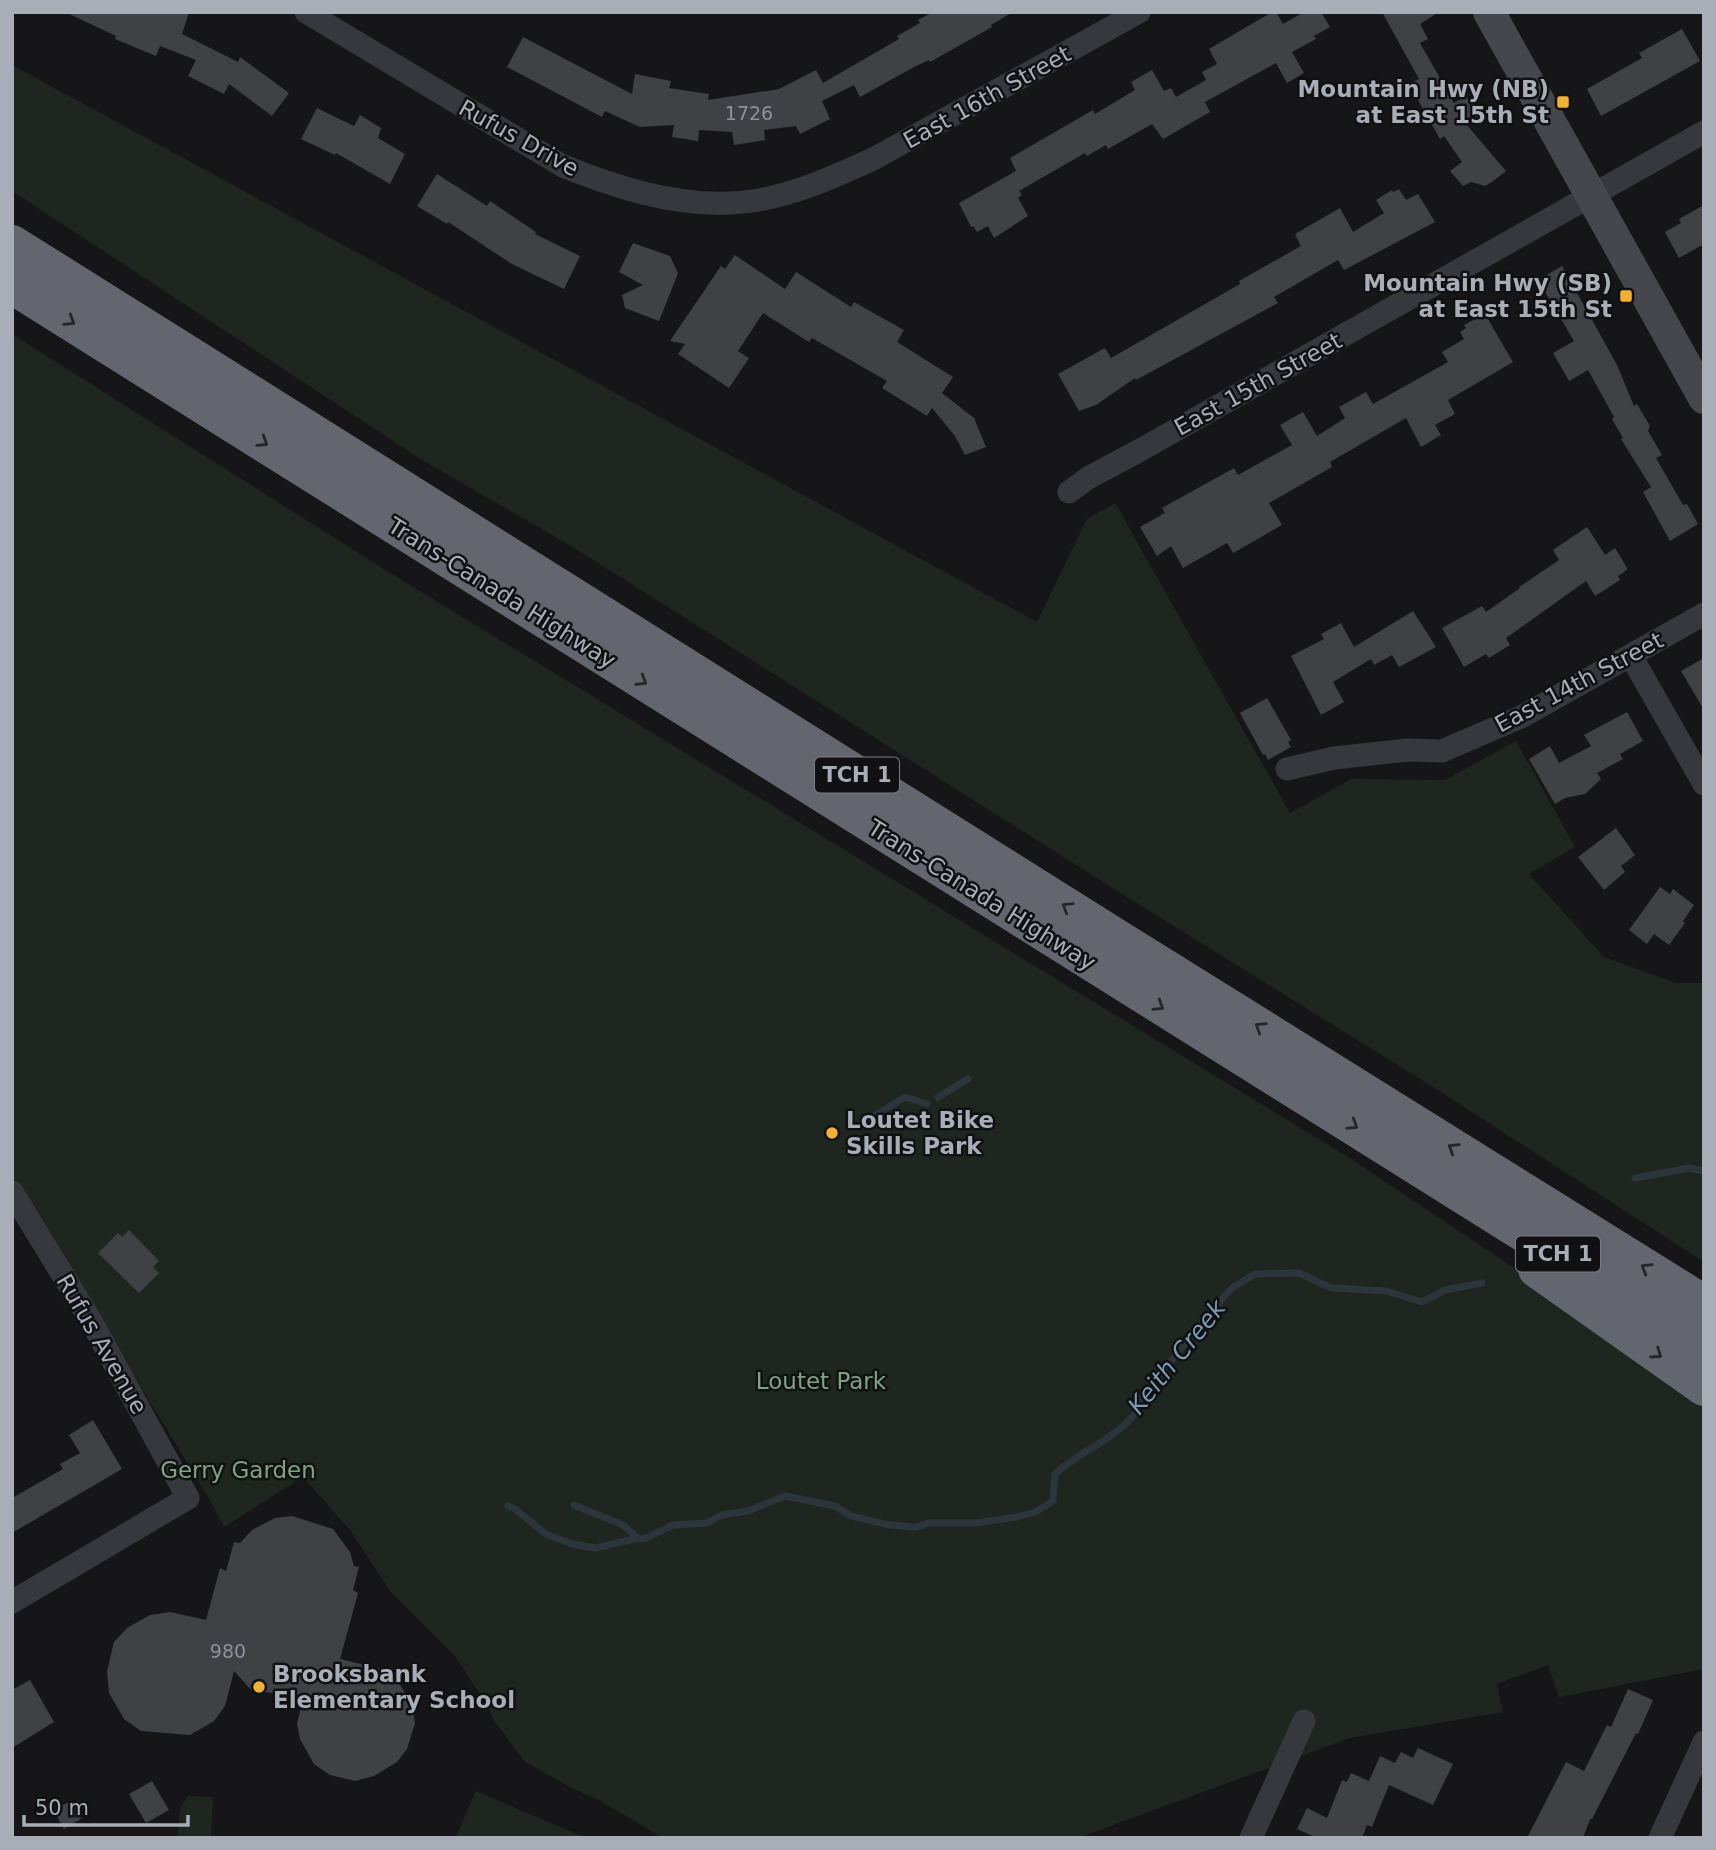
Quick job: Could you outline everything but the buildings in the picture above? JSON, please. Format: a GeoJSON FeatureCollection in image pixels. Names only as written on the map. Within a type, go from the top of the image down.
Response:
{"type":"FeatureCollection","features":[{"type":"Feature","properties":{"kind":"highway","name":"Trans-Canada Highway"},"geometry":{"type":"LineString","coordinates":[[12,244],[1704,1304]]}},
{"type":"Feature","properties":{"kind":"highway","name":"Trans-Canada Highway"},"geometry":{"type":"LineString","coordinates":[[12,285],[1704,1346]]}},
{"type":"Feature","properties":{"kind":"highway"},"geometry":{"type":"LineString","coordinates":[[1411,1161],[1488,1234],[1704,1387]]}},
{"type":"Feature","properties":{"kind":"main road"},"geometry":{"type":"LineString","coordinates":[[1489,12],[1704,397]]}},
{"type":"Feature","properties":{"kind":"street","name":"Rufus Drive"},"geometry":{"type":"LineString","coordinates":[[306,12],[563,166],[606,183],[658,196],[731,203],[775,196],[833,177]]}},
{"type":"Feature","properties":{"kind":"street","name":"East 16th Street"},"geometry":{"type":"LineString","coordinates":[[833,177],[906,142],[1132,14]]}},
{"type":"Feature","properties":{"kind":"street","name":"East 15th Street"},"geometry":{"type":"LineString","coordinates":[[1069,492],[1088,478],[1704,132]]}},
{"type":"Feature","properties":{"kind":"street","name":"East 14th Street"},"geometry":{"type":"LineString","coordinates":[[1287,769],[1334,758],[1409,750],[1442,751],[1523,716],[1704,614]]}},
{"type":"Feature","properties":{"kind":"street"},"geometry":{"type":"LineString","coordinates":[[1632,656],[1704,784]]}},
{"type":"Feature","properties":{"kind":"street","name":"Rufus Avenue"},"geometry":{"type":"LineString","coordinates":[[12,1192],[91,1321],[188,1498],[12,1602]]}},
{"type":"Feature","properties":{"kind":"street"},"geometry":{"type":"LineString","coordinates":[[1251,1838],[1304,1721]]}},
{"type":"Feature","properties":{"kind":"street"},"geometry":{"type":"LineString","coordinates":[[1660,1838],[1704,1742]]}},
{"type":"Feature","properties":{"kind":"green space"},"geometry":{"type":"Polygon","coordinates":[[[12,65],[1037,622],[1087,519],[1115,503],[1290,813],[1351,779],[1445,780],[1516,741],[1575,847],[1529,874],[1604,957],[1676,983],[1704,983],[1704,1262],[1433,1087],[576,549],[419,458],[12,191],[12,65]]]}},
{"type":"Feature","properties":{"kind":"green space","name":"Loutet Park"},"geometry":{"type":"Polygon","coordinates":[[[12,334],[387,571],[1350,1158],[1562,1300],[1704,1378],[1704,1669],[1559,1697],[1548,1665],[1497,1684],[1503,1712],[1350,1738],[1078,1838],[663,1838],[599,1800],[525,1762],[495,1722],[455,1656],[390,1591],[350,1530],[303,1477],[224,1527],[12,1177],[12,334]]]}},
{"type":"Feature","properties":{"kind":"green space"},"geometry":{"type":"Polygon","coordinates":[[[476,1791],[586,1838],[455,1838],[476,1791]]]}},
{"type":"Feature","properties":{"kind":"green space"},"geometry":{"type":"Polygon","coordinates":[[[188,1796],[213,1797],[211,1838],[177,1837],[181,1806],[188,1796]]]}},
{"type":"Feature","properties":{"kind":"waterway"},"geometry":{"type":"LineString","coordinates":[[938,1097],[968,1079]]}},
{"type":"Feature","properties":{"kind":"waterway"},"geometry":{"type":"LineString","coordinates":[[861,1124],[905,1097],[927,1104]]}},
{"type":"Feature","properties":{"kind":"waterway","name":"Keith Creek"},"geometry":{"type":"LineString","coordinates":[[1635,1178],[1689,1168],[1704,1171]]}},
{"type":"Feature","properties":{"kind":"waterway","name":"Keith Creek"},"geometry":{"type":"LineString","coordinates":[[508,1506],[546,1534],[572,1544],[595,1548],[644,1539],[673,1525],[707,1523],[722,1515],[748,1511],[785,1496],[835,1506],[851,1516],[889,1525],[916,1527],[929,1523],[976,1523],[1017,1517],[1035,1512],[1053,1501],[1055,1474],[1126,1424],[1136,1413],[1143,1395],[1223,1298],[1232,1288],[1255,1274],[1299,1273],[1331,1288],[1386,1291],[1422,1302],[1445,1290],[1482,1283]]}},
{"type":"Feature","properties":{"kind":"waterway"},"geometry":{"type":"LineString","coordinates":[[574,1505],[623,1525],[638,1538]]}},
{"type":"Feature","properties":{"kind":"place","name":"Mountain Hwy (NB) at East 15th St"},"geometry":{"type":"Point","coordinates":[1563,102]}},
{"type":"Feature","properties":{"kind":"place","name":"Mountain Hwy (SB) at East 15th St"},"geometry":{"type":"Point","coordinates":[1626,296]}},
{"type":"Feature","properties":{"kind":"place","name":"Loutet Bike Skills Park"},"geometry":{"type":"Point","coordinates":[832,1133]}},
{"type":"Feature","properties":{"kind":"place","name":"Brooksbank Elementary School"},"geometry":{"type":"Point","coordinates":[259,1687]}},
{"type":"Feature","properties":{"kind":"park label","name":"Gerry Garden"},"geometry":{"type":"Point","coordinates":[238,1470]}}]}
